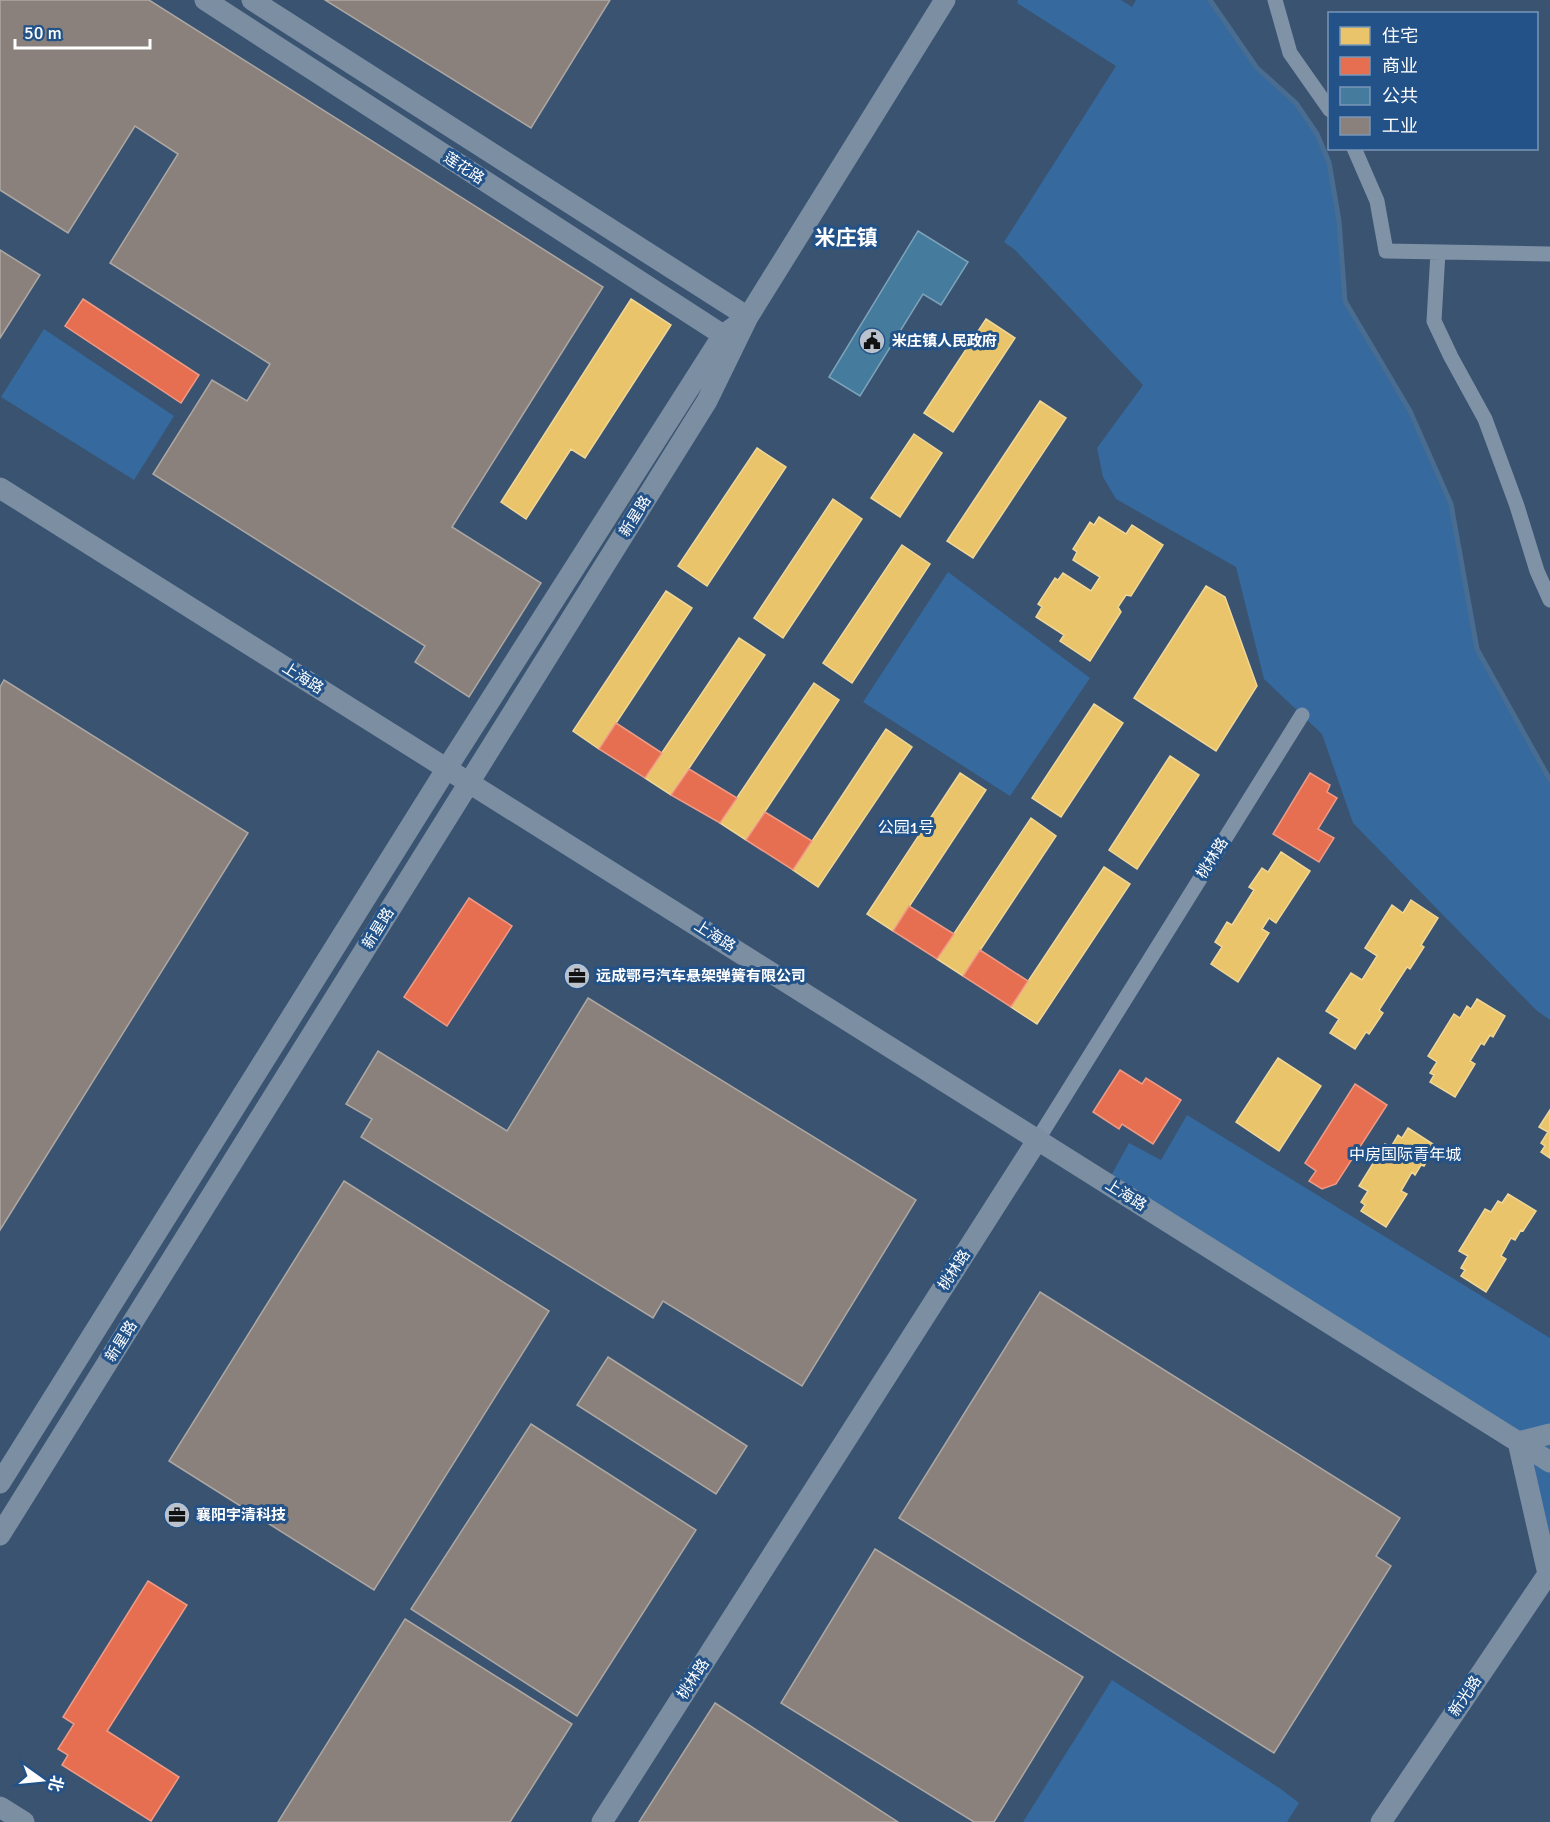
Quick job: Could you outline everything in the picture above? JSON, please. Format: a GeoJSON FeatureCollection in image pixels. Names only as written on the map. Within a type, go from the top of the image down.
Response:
{"type":"FeatureCollection","features":[{"type":"Feature","properties":{"kind":"street","name":"莲花路"},"geometry":{"type":"LineString","coordinates":[[205,0],[723,335]]}},
{"type":"Feature","properties":{"kind":"street","name":"莲花路"},"geometry":{"type":"LineString","coordinates":[[252,0],[748,317]]}},
{"type":"Feature","properties":{"kind":"street","name":"新星路"},"geometry":{"type":"LineString","coordinates":[[0,1535],[706,402],[748,317],[945,0]]}},
{"type":"Feature","properties":{"kind":"street"},"geometry":{"type":"LineString","coordinates":[[1275,0],[1290,53],[1328,109]]}},
{"type":"Feature","properties":{"kind":"street"},"geometry":{"type":"LineString","coordinates":[[1355,150],[1377,201],[1386,252],[1550,254]]}},
{"type":"Feature","properties":{"kind":"street"},"geometry":{"type":"LineString","coordinates":[[1438,252],[1434,321],[1485,419],[1537,572],[1550,600]]}},
{"type":"Feature","properties":{"kind":"street"},"geometry":{"type":"LineString","coordinates":[[723,335],[748,317]]}},
{"type":"Feature","properties":{"kind":"street","name":"新星路"},"geometry":{"type":"LineString","coordinates":[[0,1483],[447,768],[723,335]]}},
{"type":"Feature","properties":{"kind":"street","name":"上海路"},"geometry":{"type":"LineString","coordinates":[[0,488],[1550,1462]]}},
{"type":"Feature","properties":{"kind":"street","name":"桃林路"},"geometry":{"type":"LineString","coordinates":[[602,1822],[1038,1139],[1302,715]]}},
{"type":"Feature","properties":{"kind":"street"},"geometry":{"type":"LineString","coordinates":[[1549,1573],[1518,1442],[1550,1434]]}},
{"type":"Feature","properties":{"kind":"street","name":"新光路"},"geometry":{"type":"LineString","coordinates":[[1381,1822],[1549,1573]]}},
{"type":"Feature","properties":{"kind":"street"},"geometry":{"type":"LineString","coordinates":[[0,1807],[24,1822]]}},
{"type":"Feature","properties":{"kind":"shaded area"},"geometry":{"type":"Polygon","coordinates":[[[1018,0],[1121,0],[1132,7],[1136,0],[1210,0],[1257,68],[1296,103],[1317,134],[1329,162],[1339,221],[1345,301],[1410,411],[1451,504],[1477,649],[1550,780],[1550,1020],[1536,1010],[1353,823],[1322,734],[1264,679],[1236,567],[1116,499],[1103,477],[1097,448],[1143,385],[1015,250],[1004,242],[1116,66],[1017,3],[1018,0]]]}},
{"type":"Feature","properties":{"kind":"shaded area"},"geometry":{"type":"Polygon","coordinates":[[[44,329],[174,416],[134,480],[1,397],[44,329]]]}},
{"type":"Feature","properties":{"kind":"shaded area"},"geometry":{"type":"Polygon","coordinates":[[[948,572],[1090,678],[1010,796],[863,702],[948,572]]]}},
{"type":"Feature","properties":{"kind":"shaded area"},"geometry":{"type":"Polygon","coordinates":[[[1187,1115],[1550,1338],[1550,1573],[1518,1442],[1107,1183],[1129,1143],[1161,1160],[1187,1115]]]}},
{"type":"Feature","properties":{"kind":"shaded area"},"geometry":{"type":"Polygon","coordinates":[[[1112,1680],[1281,1789],[1299,1803],[1287,1822],[1023,1822],[1112,1680]]]}},
{"type":"Feature","properties":{"kind":"building: 住宅"},"geometry":{"type":"Polygon","coordinates":[[[631,299],[671,325],[585,458],[571,449],[526,519],[501,502],[631,299]]]}},
{"type":"Feature","properties":{"kind":"building: 住宅"},"geometry":{"type":"Polygon","coordinates":[[[986,319],[1015,338],[953,432],[924,413],[986,319]]]}},
{"type":"Feature","properties":{"kind":"building: 住宅"},"geometry":{"type":"Polygon","coordinates":[[[1040,401],[1066,418],[973,558],[947,541],[1040,401]]]}},
{"type":"Feature","properties":{"kind":"building: 住宅"},"geometry":{"type":"Polygon","coordinates":[[[914,434],[942,453],[900,517],[871,498],[914,434]]]}},
{"type":"Feature","properties":{"kind":"building: 住宅"},"geometry":{"type":"Polygon","coordinates":[[[757,448],[786,467],[707,586],[678,566],[757,448]]]}},
{"type":"Feature","properties":{"kind":"building: 住宅"},"geometry":{"type":"Polygon","coordinates":[[[833,499],[862,519],[783,638],[754,618],[833,499]]]}},
{"type":"Feature","properties":{"kind":"building: 住宅"},"geometry":{"type":"Polygon","coordinates":[[[1099,517],[1126,534],[1132,525],[1163,545],[1131,596],[1126,595],[1118,607],[1121,612],[1090,661],[1060,641],[1064,635],[1036,617],[1042,607],[1038,604],[1055,578],[1058,580],[1063,573],[1091,591],[1100,577],[1073,560],[1077,552],[1073,549],[1090,522],[1094,525],[1099,517]]]}},
{"type":"Feature","properties":{"kind":"building: 住宅"},"geometry":{"type":"Polygon","coordinates":[[[902,545],[930,564],[852,683],[823,663],[902,545]]]}},
{"type":"Feature","properties":{"kind":"building: 住宅"},"geometry":{"type":"Polygon","coordinates":[[[1206,586],[1225,597],[1257,686],[1216,751],[1134,698],[1206,586]]]}},
{"type":"Feature","properties":{"kind":"building: 住宅"},"geometry":{"type":"Polygon","coordinates":[[[666,591],[692,608],[599,749],[573,731],[666,591]]]}},
{"type":"Feature","properties":{"kind":"building: 住宅"},"geometry":{"type":"Polygon","coordinates":[[[739,638],[765,655],[671,795],[645,778],[739,638]]]}},
{"type":"Feature","properties":{"kind":"building: 住宅"},"geometry":{"type":"Polygon","coordinates":[[[814,683],[839,700],[746,840],[720,823],[814,683]]]}},
{"type":"Feature","properties":{"kind":"building: 住宅"},"geometry":{"type":"Polygon","coordinates":[[[1094,704],[1123,723],[1061,817],[1032,798],[1094,704]]]}},
{"type":"Feature","properties":{"kind":"building: 住宅"},"geometry":{"type":"Polygon","coordinates":[[[886,729],[912,747],[818,887],[793,870],[886,729]]]}},
{"type":"Feature","properties":{"kind":"building: 住宅"},"geometry":{"type":"Polygon","coordinates":[[[1170,756],[1199,775],[1137,869],[1109,850],[1170,756]]]}},
{"type":"Feature","properties":{"kind":"building: 住宅"},"geometry":{"type":"Polygon","coordinates":[[[960,773],[986,790],[893,931],[867,914],[960,773]]]}},
{"type":"Feature","properties":{"kind":"building: 住宅"},"geometry":{"type":"Polygon","coordinates":[[[1031,818],[1056,836],[963,976],[937,959],[1031,818]]]}},
{"type":"Feature","properties":{"kind":"building: 住宅"},"geometry":{"type":"Polygon","coordinates":[[[1281,852],[1310,871],[1276,923],[1269,918],[1262,929],[1269,933],[1238,982],[1211,964],[1222,947],[1215,942],[1227,922],[1232,925],[1254,890],[1249,887],[1262,868],[1268,872],[1281,852]]]}},
{"type":"Feature","properties":{"kind":"building: 住宅"},"geometry":{"type":"Polygon","coordinates":[[[1104,867],[1130,884],[1037,1024],[1011,1007],[1104,867]]]}},
{"type":"Feature","properties":{"kind":"building: 住宅"},"geometry":{"type":"Polygon","coordinates":[[[1411,900],[1438,918],[1421,945],[1424,947],[1410,969],[1407,967],[1379,1010],[1383,1013],[1369,1034],[1366,1032],[1355,1049],[1330,1033],[1339,1019],[1326,1011],[1351,973],[1362,980],[1377,956],[1365,948],[1392,905],[1403,913],[1411,900]]]}},
{"type":"Feature","properties":{"kind":"building: 住宅"},"geometry":{"type":"Polygon","coordinates":[[[1477,999],[1505,1016],[1493,1037],[1490,1035],[1484,1045],[1481,1043],[1470,1061],[1475,1064],[1455,1097],[1430,1082],[1434,1075],[1430,1073],[1437,1062],[1428,1056],[1454,1014],[1460,1018],[1467,1006],[1471,1009],[1477,999]]]}},
{"type":"Feature","properties":{"kind":"building: 住宅"},"geometry":{"type":"Polygon","coordinates":[[[1278,1058],[1321,1086],[1279,1151],[1236,1122],[1278,1058]]]}},
{"type":"Feature","properties":{"kind":"building: 住宅"},"geometry":{"type":"Polygon","coordinates":[[[1550,1110],[1550,1158],[1541,1152],[1545,1146],[1541,1143],[1548,1132],[1539,1127],[1550,1110]]]}},
{"type":"Feature","properties":{"kind":"building: 住宅"},"geometry":{"type":"Polygon","coordinates":[[[1408,1128],[1436,1146],[1424,1166],[1421,1165],[1415,1175],[1412,1172],[1401,1191],[1407,1194],[1386,1227],[1361,1211],[1365,1205],[1361,1202],[1368,1191],[1359,1186],[1385,1144],[1391,1147],[1398,1135],[1402,1138],[1408,1128]]]}},
{"type":"Feature","properties":{"kind":"building: 住宅"},"geometry":{"type":"Polygon","coordinates":[[[1508,1194],[1536,1211],[1515,1240],[1511,1238],[1501,1256],[1506,1259],[1486,1292],[1461,1276],[1465,1270],[1461,1268],[1468,1256],[1459,1251],[1485,1209],[1491,1212],[1498,1201],[1502,1203],[1508,1194]]]}},
{"type":"Feature","properties":{"kind":"building: 商业"},"geometry":{"type":"Polygon","coordinates":[[[83,299],[199,375],[181,403],[65,326],[83,299]]]}},
{"type":"Feature","properties":{"kind":"building: 商业"},"geometry":{"type":"Polygon","coordinates":[[[616,723],[662,753],[645,778],[599,749],[616,723]]]}},
{"type":"Feature","properties":{"kind":"building: 商业"},"geometry":{"type":"Polygon","coordinates":[[[689,769],[737,798],[720,823],[671,795],[689,769]]]}},
{"type":"Feature","properties":{"kind":"building: 商业"},"geometry":{"type":"Polygon","coordinates":[[[1310,773],[1330,785],[1327,792],[1337,798],[1318,829],[1334,838],[1319,862],[1273,834],[1310,773]]]}},
{"type":"Feature","properties":{"kind":"building: 商业"},"geometry":{"type":"Polygon","coordinates":[[[765,812],[812,841],[793,870],[746,840],[765,812]]]}},
{"type":"Feature","properties":{"kind":"building: 商业"},"geometry":{"type":"Polygon","coordinates":[[[469,898],[512,926],[447,1026],[404,997],[469,898]]]}},
{"type":"Feature","properties":{"kind":"building: 商业"},"geometry":{"type":"Polygon","coordinates":[[[909,906],[954,934],[937,959],[893,931],[909,906]]]}},
{"type":"Feature","properties":{"kind":"building: 商业"},"geometry":{"type":"Polygon","coordinates":[[[980,950],[1028,981],[1011,1007],[963,976],[980,950]]]}},
{"type":"Feature","properties":{"kind":"building: 商业"},"geometry":{"type":"Polygon","coordinates":[[[1120,1070],[1142,1084],[1146,1078],[1181,1100],[1153,1144],[1122,1124],[1119,1129],[1093,1112],[1120,1070]]]}},
{"type":"Feature","properties":{"kind":"building: 商业"},"geometry":{"type":"Polygon","coordinates":[[[1355,1084],[1387,1105],[1336,1184],[1322,1189],[1309,1181],[1316,1171],[1305,1163],[1355,1084]]]}},
{"type":"Feature","properties":{"kind":"building: 商业"},"geometry":{"type":"Polygon","coordinates":[[[148,1581],[187,1605],[107,1731],[179,1777],[151,1821],[62,1765],[68,1755],[58,1749],[74,1724],[63,1717],[148,1581]]]}},
{"type":"Feature","properties":{"kind":"building: 公共","name":"米庄镇人民政府"},"geometry":{"type":"Polygon","coordinates":[[[918,231],[968,262],[941,305],[923,294],[860,396],[829,377],[918,231]]]}},
{"type":"Feature","properties":{"kind":"building: 工业"},"geometry":{"type":"Polygon","coordinates":[[[0,0],[149,0],[603,287],[452,527],[541,583],[469,697],[415,662],[425,646],[153,474],[212,380],[247,401],[270,364],[110,263],[178,154],[135,126],[68,233],[0,190],[0,0]]]}},
{"type":"Feature","properties":{"kind":"building: 工业"},"geometry":{"type":"Polygon","coordinates":[[[325,0],[610,0],[531,128],[325,0]]]}},
{"type":"Feature","properties":{"kind":"building: 工业"},"geometry":{"type":"Polygon","coordinates":[[[0,250],[40,275],[0,338],[0,250]]]}},
{"type":"Feature","properties":{"kind":"building: 工业"},"geometry":{"type":"Polygon","coordinates":[[[4,680],[248,833],[0,1230],[0,687],[4,680]]]}},
{"type":"Feature","properties":{"kind":"building: 工业"},"geometry":{"type":"Polygon","coordinates":[[[588,998],[916,1200],[802,1386],[663,1301],[653,1318],[361,1137],[372,1119],[346,1104],[378,1051],[507,1131],[588,998]]]}},
{"type":"Feature","properties":{"kind":"building: 工业"},"geometry":{"type":"Polygon","coordinates":[[[344,1181],[549,1311],[374,1590],[169,1461],[344,1181]]]}},
{"type":"Feature","properties":{"kind":"building: 工业"},"geometry":{"type":"Polygon","coordinates":[[[1040,1292],[1400,1518],[1376,1556],[1391,1566],[1274,1753],[899,1518],[1040,1292]]]}},
{"type":"Feature","properties":{"kind":"building: 工业"},"geometry":{"type":"Polygon","coordinates":[[[608,1357],[747,1446],[716,1494],[577,1405],[608,1357]]]}},
{"type":"Feature","properties":{"kind":"building: 工业"},"geometry":{"type":"Polygon","coordinates":[[[531,1424],[696,1530],[577,1716],[411,1609],[531,1424]]]}},
{"type":"Feature","properties":{"kind":"building: 工业"},"geometry":{"type":"Polygon","coordinates":[[[875,1549],[1083,1677],[994,1822],[974,1822],[781,1703],[875,1549]]]}},
{"type":"Feature","properties":{"kind":"building: 工业"},"geometry":{"type":"Polygon","coordinates":[[[405,1619],[572,1724],[510,1822],[278,1822],[405,1619]]]}},
{"type":"Feature","properties":{"kind":"building: 工业"},"geometry":{"type":"Polygon","coordinates":[[[715,1703],[898,1822],[639,1822],[715,1703]]]}},
{"type":"Feature","properties":{"kind":"waterway"},"geometry":{"type":"LineString","coordinates":[[1210,0],[1257,68],[1296,103],[1317,134],[1329,162],[1339,221],[1345,301],[1410,411],[1451,504],[1477,649],[1550,780]]}},
{"type":"Feature","properties":{"kind":"place","name":"米庄镇人民政府"},"geometry":{"type":"Point","coordinates":[872,341]}},
{"type":"Feature","properties":{"kind":"place","name":"远成鄂弓汽车悬架弹簧有限公司"},"geometry":{"type":"Point","coordinates":[577,976]}},
{"type":"Feature","properties":{"kind":"place","name":"襄阳宇清科技"},"geometry":{"type":"Point","coordinates":[177,1515]}},
{"type":"Feature","properties":{"kind":"district","name":"米庄镇"},"geometry":{"type":"Point","coordinates":[846,238]}},
{"type":"Feature","properties":{"kind":"district","name":"公园1号"},"geometry":{"type":"Point","coordinates":[906,828]}},
{"type":"Feature","properties":{"kind":"district","name":"中房国际青年城"},"geometry":{"type":"Point","coordinates":[1405,1155]}}]}
